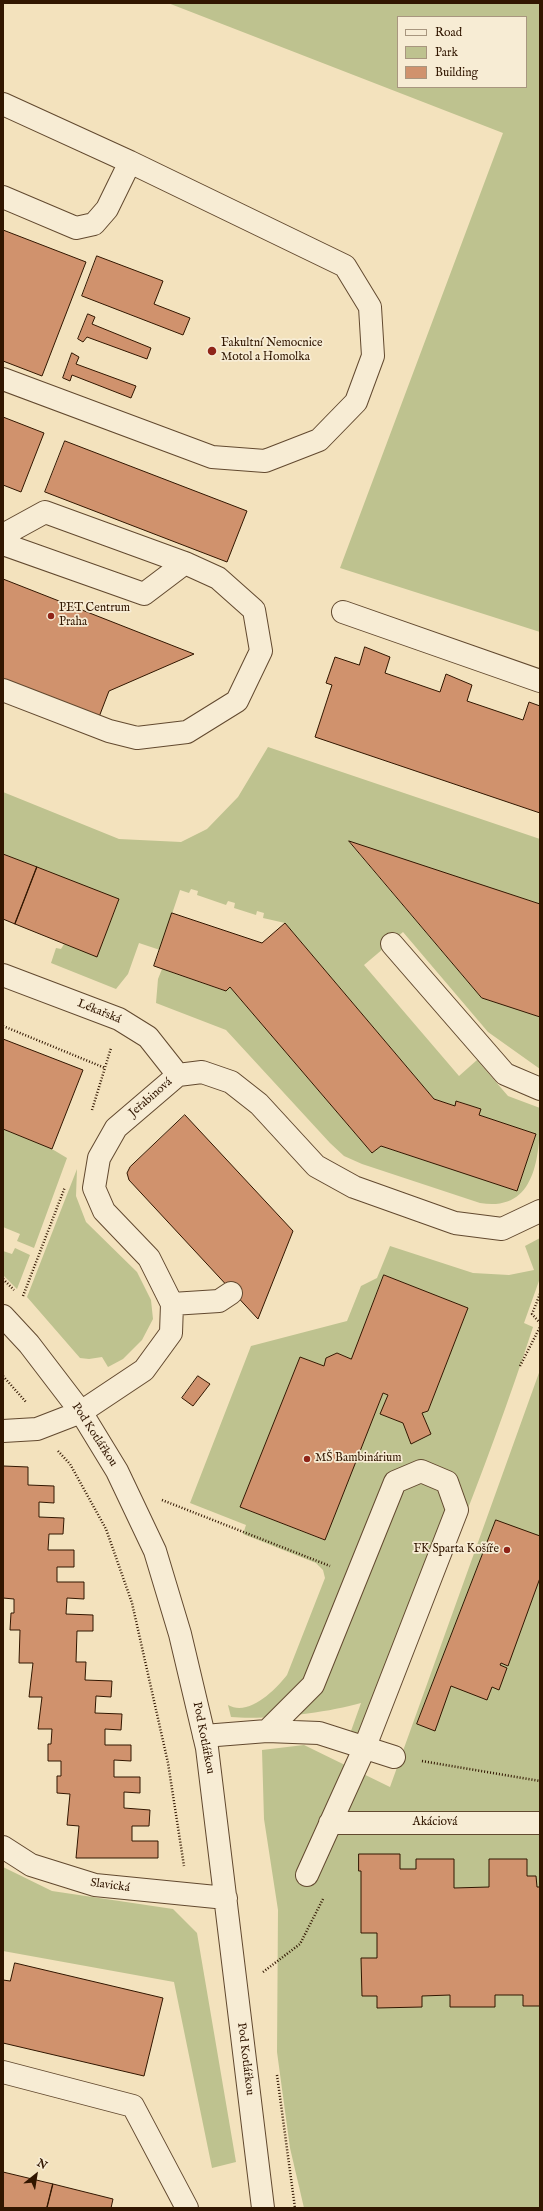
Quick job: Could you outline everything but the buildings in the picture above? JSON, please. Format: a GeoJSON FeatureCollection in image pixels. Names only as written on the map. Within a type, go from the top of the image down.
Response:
{"type":"FeatureCollection","features":[{"type":"Feature","properties":{"kind":"street"},"geometry":{"type":"LineString","coordinates":[[3,104],[130,162],[345,266],[370,308],[373,356],[356,402],[319,440],[266,461],[212,457],[3,379]]}},
{"type":"Feature","properties":{"kind":"street"},"geometry":{"type":"LineString","coordinates":[[3,197],[76,228],[94,224],[106,209],[130,162]]}},
{"type":"Feature","properties":{"kind":"street"},"geometry":{"type":"LineString","coordinates":[[3,536],[44,512],[185,563],[218,578],[254,610],[261,651],[237,701],[187,732],[137,738],[110,731],[3,690]]}},
{"type":"Feature","properties":{"kind":"street"},"geometry":{"type":"LineString","coordinates":[[3,544],[144,594],[185,563]]}},
{"type":"Feature","properties":{"kind":"street"},"geometry":{"type":"LineString","coordinates":[[343,612],[540,681]]}},
{"type":"Feature","properties":{"kind":"street"},"geometry":{"type":"LineString","coordinates":[[392,944],[505,1074],[540,1089]]}},
{"type":"Feature","properties":{"kind":"street","name":"Lékařská"},"geometry":{"type":"LineString","coordinates":[[3,975],[119,1019],[148,1037],[178,1074]]}},
{"type":"Feature","properties":{"kind":"street","name":"Jeřabinová"},"geometry":{"type":"LineString","coordinates":[[81,1412],[144,1370],[171,1333],[172,1304],[149,1258],[104,1211],[94,1188],[99,1158],[116,1128],[178,1074],[202,1072],[231,1082],[259,1104],[316,1166],[354,1187],[455,1223],[502,1229],[540,1211]]}},
{"type":"Feature","properties":{"kind":"street"},"geometry":{"type":"LineString","coordinates":[[172,1304],[219,1301],[231,1293]]}},
{"type":"Feature","properties":{"kind":"street","name":"Pod Kotlářkou"},"geometry":{"type":"LineString","coordinates":[[3,1316],[29,1344],[81,1412],[118,1471],[155,1551],[180,1634],[204,1736],[226,1898],[263,2208]]}},
{"type":"Feature","properties":{"kind":"street"},"geometry":{"type":"LineString","coordinates":[[3,1432],[37,1430],[81,1412]]}},
{"type":"Feature","properties":{"kind":"street"},"geometry":{"type":"LineString","coordinates":[[267,1731],[313,1685],[356,1576],[396,1482],[421,1471],[447,1482],[457,1510],[364,1749],[307,1875]]}},
{"type":"Feature","properties":{"kind":"street"},"geometry":{"type":"LineString","coordinates":[[204,1736],[267,1731],[319,1733],[364,1749],[394,1757]]}},
{"type":"Feature","properties":{"kind":"street","name":"Akáciová"},"geometry":{"type":"LineString","coordinates":[[330,1823],[540,1823]]}},
{"type":"Feature","properties":{"kind":"street","name":"Slavická"},"geometry":{"type":"LineString","coordinates":[[3,1846],[31,1865],[95,1885],[226,1898]]}},
{"type":"Feature","properties":{"kind":"street"},"geometry":{"type":"LineString","coordinates":[[3,2072],[133,2106],[187,2208]]}},
{"type":"Feature","properties":{"kind":"path"},"geometry":{"type":"LineString","coordinates":[[3,1026],[105,1068]]}},
{"type":"Feature","properties":{"kind":"path"},"geometry":{"type":"LineString","coordinates":[[3,1279],[23,1298]]}},
{"type":"Feature","properties":{"kind":"path"},"geometry":{"type":"LineString","coordinates":[[540,1294],[532,1314],[540,1323]]}},
{"type":"Feature","properties":{"kind":"path"},"geometry":{"type":"LineString","coordinates":[[520,1366],[540,1327]]}},
{"type":"Feature","properties":{"kind":"path"},"geometry":{"type":"LineString","coordinates":[[3,1376],[34,1411],[37,1430],[70,1464],[106,1529],[132,1603],[168,1763],[188,1895]]}},
{"type":"Feature","properties":{"kind":"path"},"geometry":{"type":"LineString","coordinates":[[162,1506],[159,1498],[356,1576]]}},
{"type":"Feature","properties":{"kind":"path"},"geometry":{"type":"LineString","coordinates":[[394,1757],[530,1778],[540,1781]]}},
{"type":"Feature","properties":{"kind":"path"},"geometry":{"type":"LineString","coordinates":[[262,1972],[300,1944],[324,1896]]}},
{"type":"Feature","properties":{"kind":"path"},"geometry":{"type":"LineString","coordinates":[[261,1965],[263,1980]]}},
{"type":"Feature","properties":{"kind":"path"},"geometry":{"type":"LineString","coordinates":[[277,2070],[295,2208]]}},
{"type":"Feature","properties":{"kind":"green space"},"geometry":{"type":"Polygon","coordinates":[[[168,3],[540,3],[540,632],[340,568],[503,133],[168,3]]]}},
{"type":"Feature","properties":{"kind":"green space"},"geometry":{"type":"Polygon","coordinates":[[[268,747],[540,839],[540,904],[349,842],[482,998],[540,1017],[540,1069],[488,1032],[403,932],[364,965],[459,1076],[477,1060],[508,1096],[540,1108],[537,1159],[532,1175],[525,1188],[514,1198],[500,1204],[480,1203],[362,1164],[344,1156],[330,1143],[226,1030],[156,1003],[158,979],[162,969],[225,991],[230,987],[372,1153],[381,1146],[517,1191],[536,1134],[479,1115],[481,1109],[457,1101],[455,1106],[434,1099],[285,923],[263,918],[264,913],[257,911],[256,915],[234,908],[235,903],[228,901],[226,905],[197,895],[198,891],[191,889],[189,893],[180,890],[160,950],[139,943],[128,974],[116,989],[51,963],[56,948],[61,949],[64,944],[97,956],[119,900],[3,854],[3,792],[119,839],[181,842],[207,829],[238,797],[268,747]]]}},
{"type":"Feature","properties":{"kind":"green space"},"geometry":{"type":"Polygon","coordinates":[[[3,1129],[52,1149],[67,1158],[34,1248],[17,1241],[20,1234],[3,1227],[3,1129]]]}},
{"type":"Feature","properties":{"kind":"green space"},"geometry":{"type":"Polygon","coordinates":[[[77,1169],[76,1196],[86,1222],[137,1272],[151,1300],[153,1319],[142,1340],[123,1359],[108,1367],[102,1357],[89,1359],[80,1358],[27,1297],[77,1169]]]}},
{"type":"Feature","properties":{"kind":"green space"},"geometry":{"type":"Polygon","coordinates":[[[540,1238],[540,1278],[524,1323],[533,1327],[495,1437],[474,1492],[366,1764],[347,1761],[349,1755],[346,1745],[361,1703],[314,1713],[279,1717],[231,1717],[228,1705],[236,1708],[253,1705],[276,1688],[287,1675],[325,1578],[323,1570],[316,1563],[243,1534],[246,1525],[190,1503],[251,1346],[347,1321],[361,1286],[377,1278],[390,1246],[473,1273],[509,1275],[534,1270],[525,1246],[540,1238]],[[384,1275],[351,1359],[337,1353],[326,1358],[324,1366],[300,1357],[240,1507],[324,1540],[383,1393],[388,1395],[380,1414],[403,1423],[411,1443],[431,1434],[422,1413],[428,1411],[468,1308],[384,1275]]]}},
{"type":"Feature","properties":{"kind":"green space"},"geometry":{"type":"Polygon","coordinates":[[[15,1248],[30,1255],[17,1289],[3,1275],[3,1251],[12,1254],[15,1248]]]}},
{"type":"Feature","properties":{"kind":"green space"},"geometry":{"type":"Polygon","coordinates":[[[540,1370],[540,2208],[304,2208],[290,2148],[277,2052],[278,1910],[264,1819],[262,1750],[304,1745],[390,1787],[540,1370]]]}},
{"type":"Feature","properties":{"kind":"green space"},"geometry":{"type":"Polygon","coordinates":[[[3,1867],[52,1891],[173,1909],[197,1933],[236,2162],[212,2168],[174,1982],[3,1951],[3,1867]]]}},
{"type":"Feature","properties":{"kind":"place","name":"Fakultní Nemocnice Motol a Homolka"},"geometry":{"type":"Point","coordinates":[212,351]}},
{"type":"Feature","properties":{"kind":"place","name":"PET Centrum Praha"},"geometry":{"type":"Point","coordinates":[51,616]}},
{"type":"Feature","properties":{"kind":"place","name":"MŠ Bambinárium"},"geometry":{"type":"Point","coordinates":[307,1459]}},
{"type":"Feature","properties":{"kind":"place","name":"FK Sparta Košíře"},"geometry":{"type":"Point","coordinates":[507,1550]}}]}
